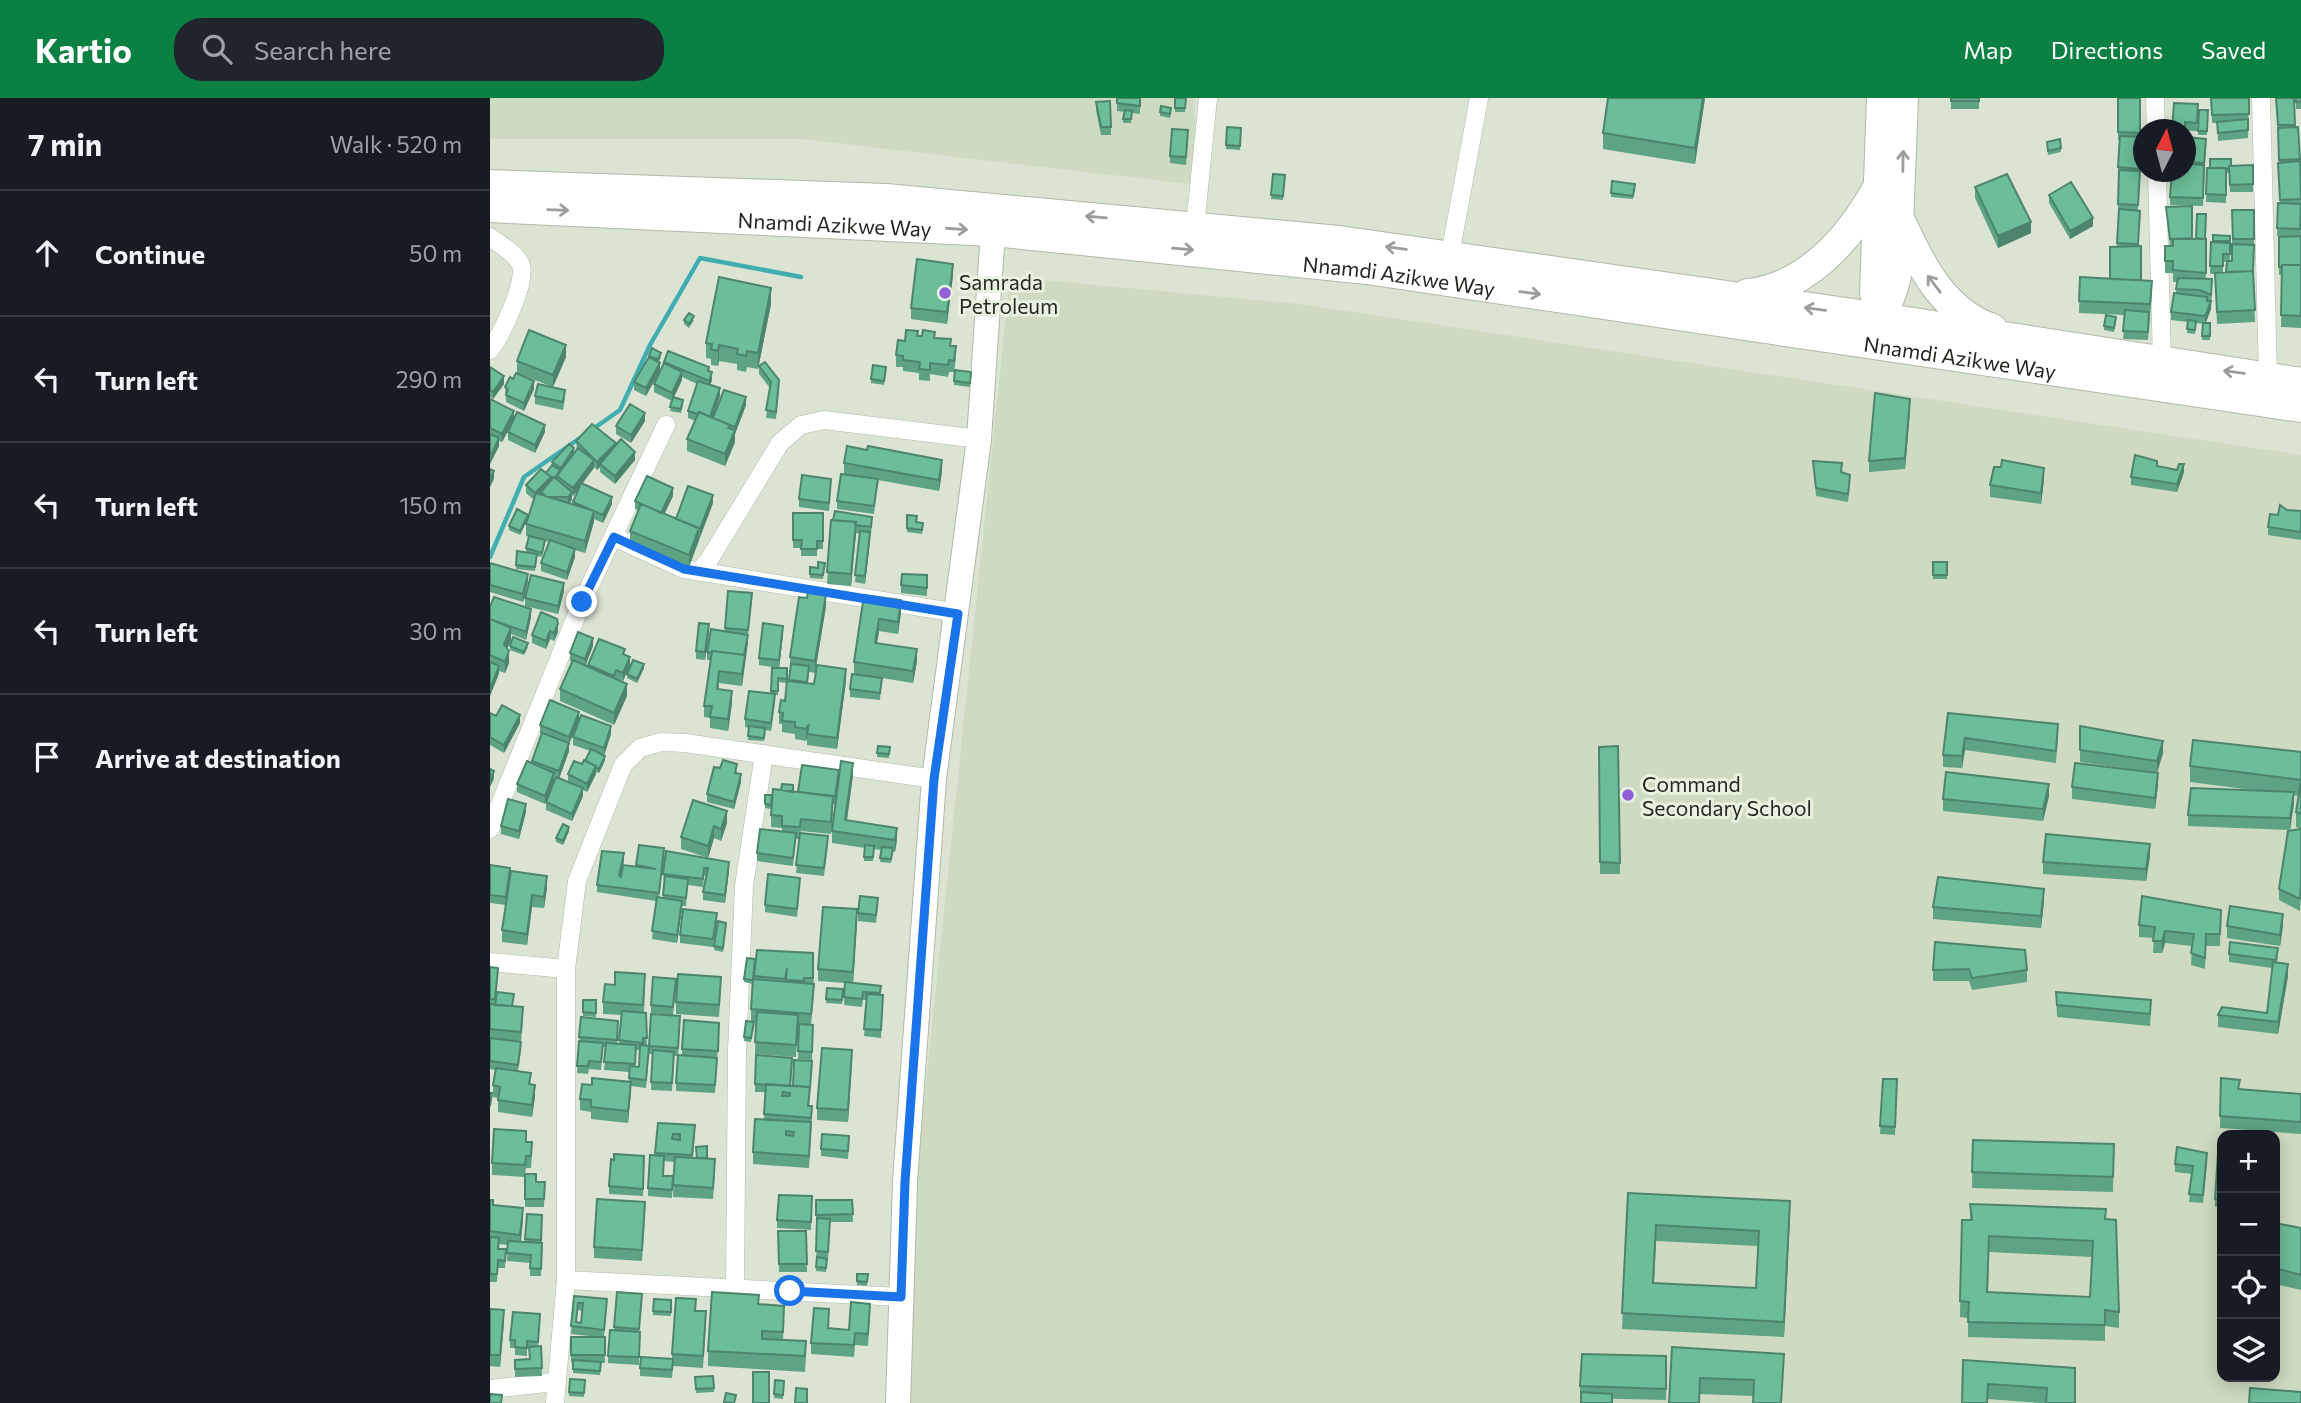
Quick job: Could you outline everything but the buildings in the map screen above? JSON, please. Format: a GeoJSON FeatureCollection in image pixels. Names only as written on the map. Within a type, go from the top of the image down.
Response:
{"type":"FeatureCollection","features":[{"type":"Feature","properties":{"kind":"highway","name":"Nnamdi Azikwe Way"},"geometry":{"type":"LineString","coordinates":[[490,186],[886,199],[1195,227],[1450,255],[2301,383]]}},
{"type":"Feature","properties":{"kind":"highway"},"geometry":{"type":"LineString","coordinates":[[1709,294],[1760,293],[1805,273],[1843,239],[1860,218],[1876,191]]}},
{"type":"Feature","properties":{"kind":"highway","name":"Nnamdi Azikwe Way"},"geometry":{"type":"LineString","coordinates":[[490,206],[993,231],[1367,269],[2301,407]]}},
{"type":"Feature","properties":{"kind":"highway"},"geometry":{"type":"LineString","coordinates":[[1902,225],[1922,268],[1940,293],[1963,314],[1987,327],[2033,342]]}},
{"type":"Feature","properties":{"kind":"main road"},"geometry":{"type":"LineString","coordinates":[[1880,98],[1873,293],[1881,318],[1915,342],[1956,355]]}},
{"type":"Feature","properties":{"kind":"main road"},"geometry":{"type":"LineString","coordinates":[[1829,336],[1853,333],[1881,318],[1896,284],[1902,225],[1905,98]]}},
{"type":"Feature","properties":{"kind":"street"},"geometry":{"type":"LineString","coordinates":[[1195,227],[1208,98]]}},
{"type":"Feature","properties":{"kind":"street"},"geometry":{"type":"LineString","coordinates":[[1450,255],[1479,98]]}},
{"type":"Feature","properties":{"kind":"street"},"geometry":{"type":"LineString","coordinates":[[2155,98],[2156,119]]}},
{"type":"Feature","properties":{"kind":"street"},"geometry":{"type":"LineString","coordinates":[[2261,98],[2268,378]]}},
{"type":"Feature","properties":{"kind":"street"},"geometry":{"type":"LineString","coordinates":[[2157,182],[2162,362]]}},
{"type":"Feature","properties":{"kind":"street"},"geometry":{"type":"LineString","coordinates":[[898,1403],[905,1182],[934,779],[958,614],[979,439],[993,231]]}},
{"type":"Feature","properties":{"kind":"street"},"geometry":{"type":"LineString","coordinates":[[490,237],[513,254],[522,265],[522,280],[499,338],[490,350]]}},
{"type":"Feature","properties":{"kind":"street"},"geometry":{"type":"LineString","coordinates":[[700,570],[709,560],[780,443],[801,425],[824,420],[979,439]]}},
{"type":"Feature","properties":{"kind":"street"},"geometry":{"type":"LineString","coordinates":[[490,829],[582,602],[666,425]]}},
{"type":"Feature","properties":{"kind":"street"},"geometry":{"type":"LineString","coordinates":[[614,537],[684,569],[958,614]]}},
{"type":"Feature","properties":{"kind":"street"},"geometry":{"type":"LineString","coordinates":[[555,1403],[566,1280],[566,969],[577,881],[623,765],[640,748],[661,742],[934,779]]}},
{"type":"Feature","properties":{"kind":"street"},"geometry":{"type":"LineString","coordinates":[[735,1289],[737,1051],[744,886],[764,754]]}},
{"type":"Feature","properties":{"kind":"street"},"geometry":{"type":"LineString","coordinates":[[490,961],[566,969]]}},
{"type":"Feature","properties":{"kind":"street"},"geometry":{"type":"LineString","coordinates":[[566,1280],[901,1297]]}},
{"type":"Feature","properties":{"kind":"street"},"geometry":{"type":"LineString","coordinates":[[490,1389],[556,1382]]}},
{"type":"Feature","properties":{"kind":"shaded area"},"geometry":{"type":"Polygon","coordinates":[[[490,98],[1194,98],[1198,185],[801,139],[490,139],[490,98]]]}},
{"type":"Feature","properties":{"kind":"shaded area","name":"Command Secondary School"},"geometry":{"type":"Polygon","coordinates":[[[1010,277],[1300,304],[2301,455],[2301,1403],[910,1403],[918,1160],[1010,277]]]}},
{"type":"Feature","properties":{"kind":"waterway"},"geometry":{"type":"LineString","coordinates":[[593,429],[620,410],[650,345],[700,258],[801,277]]}},
{"type":"Feature","properties":{"kind":"waterway"},"geometry":{"type":"LineString","coordinates":[[490,557],[524,477],[580,438]]}},
{"type":"Feature","properties":{"kind":"place","name":"Samrada Petroleum"},"geometry":{"type":"Point","coordinates":[945,293]}},
{"type":"Feature","properties":{"kind":"place","name":"Command Secondary School"},"geometry":{"type":"Point","coordinates":[1628,795]}},
{"type":"Feature","properties":{"kind":"route"},"geometry":{"type":"LineString","coordinates":[[582,602],[614,537],[684,569],[958,614],[934,779],[905,1182],[901,1297],[790,1291]]}}]}
